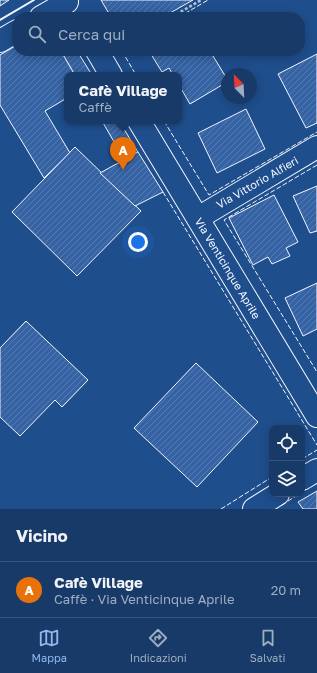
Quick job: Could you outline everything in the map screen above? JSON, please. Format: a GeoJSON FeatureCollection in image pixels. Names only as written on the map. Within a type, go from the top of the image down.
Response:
{"type":"FeatureCollection","features":[{"type":"Feature","properties":{"kind":"street"},"geometry":{"type":"LineString","coordinates":[[54,12],[70,6]]}},
{"type":"Feature","properties":{"kind":"street"},"geometry":{"type":"LineString","coordinates":[[0,41],[12,34]]}},
{"type":"Feature","properties":{"kind":"street"},"geometry":{"type":"LineString","coordinates":[[100,56],[109,72]]}},
{"type":"Feature","properties":{"kind":"street","name":"Via Venticinque Aprile"},"geometry":{"type":"LineString","coordinates":[[141,124],[317,416]]}},
{"type":"Feature","properties":{"kind":"street","name":"Via Vittorio Alfieri"},"geometry":{"type":"LineString","coordinates":[[198,218],[317,147]]}},
{"type":"Feature","properties":{"kind":"street"},"geometry":{"type":"LineString","coordinates":[[305,477],[317,470]]}},
{"type":"Feature","properties":{"kind":"street"},"geometry":{"type":"LineString","coordinates":[[254,509],[273,497]]}},
{"type":"Feature","properties":{"kind":"path"},"geometry":{"type":"LineString","coordinates":[[181,12],[201,0]]}},
{"type":"Feature","properties":{"kind":"building"},"geometry":{"type":"Polygon","coordinates":[[[0,0],[9,0],[0,6],[0,0]]]}},
{"type":"Feature","properties":{"kind":"building"},"geometry":{"type":"Polygon","coordinates":[[[101,0],[193,0],[172,12],[108,12],[101,0]]]}},
{"type":"Feature","properties":{"kind":"building"},"geometry":{"type":"Polygon","coordinates":[[[12,48],[12,56],[64,56],[73,72],[64,72],[64,100],[45,111],[70,153],[44,178],[0,105],[0,55],[12,48]]]}},
{"type":"Feature","properties":{"kind":"building"},"geometry":{"type":"Polygon","coordinates":[[[317,54],[317,123],[306,128],[278,74],[317,54]]]}},
{"type":"Feature","properties":{"kind":"building"},"geometry":{"type":"Polygon","coordinates":[[[64,56],[80,56],[90,72],[73,72],[64,56]]]}},
{"type":"Feature","properties":{"kind":"building"},"geometry":{"type":"Polygon","coordinates":[[[152,56],[213,56],[221,69],[221,86],[190,104],[182,90],[182,72],[171,72],[169,68],[162,72],[152,56]]]}},
{"type":"Feature","properties":{"kind":"building"},"geometry":{"type":"Polygon","coordinates":[[[246,109],[265,149],[217,173],[198,133],[246,109]]]}},
{"type":"Feature","properties":{"kind":"building"},"geometry":{"type":"Polygon","coordinates":[[[104,124],[121,124],[138,152],[124,159],[104,124]]]}},
{"type":"Feature","properties":{"kind":"building"},"geometry":{"type":"Polygon","coordinates":[[[75,147],[141,211],[77,276],[12,212],[75,147]]]}},
{"type":"Feature","properties":{"kind":"building"},"geometry":{"type":"Polygon","coordinates":[[[138,152],[163,192],[135,206],[100,173],[138,152]]]}},
{"type":"Feature","properties":{"kind":"building"},"geometry":{"type":"Polygon","coordinates":[[[317,186],[317,231],[310,233],[293,196],[317,186]]]}},
{"type":"Feature","properties":{"kind":"building"},"geometry":{"type":"Polygon","coordinates":[[[274,195],[298,242],[286,248],[290,256],[272,264],[268,257],[253,265],[229,218],[274,195]]]}},
{"type":"Feature","properties":{"kind":"building"},"geometry":{"type":"Polygon","coordinates":[[[317,283],[317,329],[303,336],[285,298],[317,283]]]}},
{"type":"Feature","properties":{"kind":"building"},"geometry":{"type":"Polygon","coordinates":[[[26,321],[88,380],[62,407],[55,400],[20,436],[0,417],[0,348],[26,321]]]}},
{"type":"Feature","properties":{"kind":"building"},"geometry":{"type":"Polygon","coordinates":[[[196,363],[258,422],[197,487],[134,428],[196,363]]]}},
{"type":"Feature","properties":{"kind":"building"},"geometry":{"type":"Polygon","coordinates":[[[317,491],[317,509],[303,509],[298,502],[317,491]]]}},
{"type":"Feature","properties":{"kind":"fence"},"geometry":{"type":"LineString","coordinates":[[188,12],[208,0]]}},
{"type":"Feature","properties":{"kind":"fence"},"geometry":{"type":"LineString","coordinates":[[125,56],[134,72]]}},
{"type":"Feature","properties":{"kind":"fence"},"geometry":{"type":"LineString","coordinates":[[166,124],[209,195],[317,132]]}},
{"type":"Feature","properties":{"kind":"fence"},"geometry":{"type":"LineString","coordinates":[[317,165],[224,220],[317,372]]}},
{"type":"Feature","properties":{"kind":"fence"},"geometry":{"type":"LineString","coordinates":[[163,192],[317,445]]}},
{"type":"Feature","properties":{"kind":"fence"},"geometry":{"type":"LineString","coordinates":[[305,457],[317,450]]}},
{"type":"Feature","properties":{"kind":"fence"},"geometry":{"type":"LineString","coordinates":[[221,509],[269,479]]}},
{"type":"Feature","properties":{"kind":"fence"},"geometry":{"type":"LineString","coordinates":[[282,505],[294,497]]}},
{"type":"Feature","properties":{"kind":"wall"},"geometry":{"type":"LineString","coordinates":[[14,12],[34,0]]}},
{"type":"Feature","properties":{"kind":"wall"},"geometry":{"type":"LineString","coordinates":[[0,20],[12,13]]}},
{"type":"Feature","properties":{"kind":"place","name":"Cafè Village"},"geometry":{"type":"Point","coordinates":[123,170]}}]}
